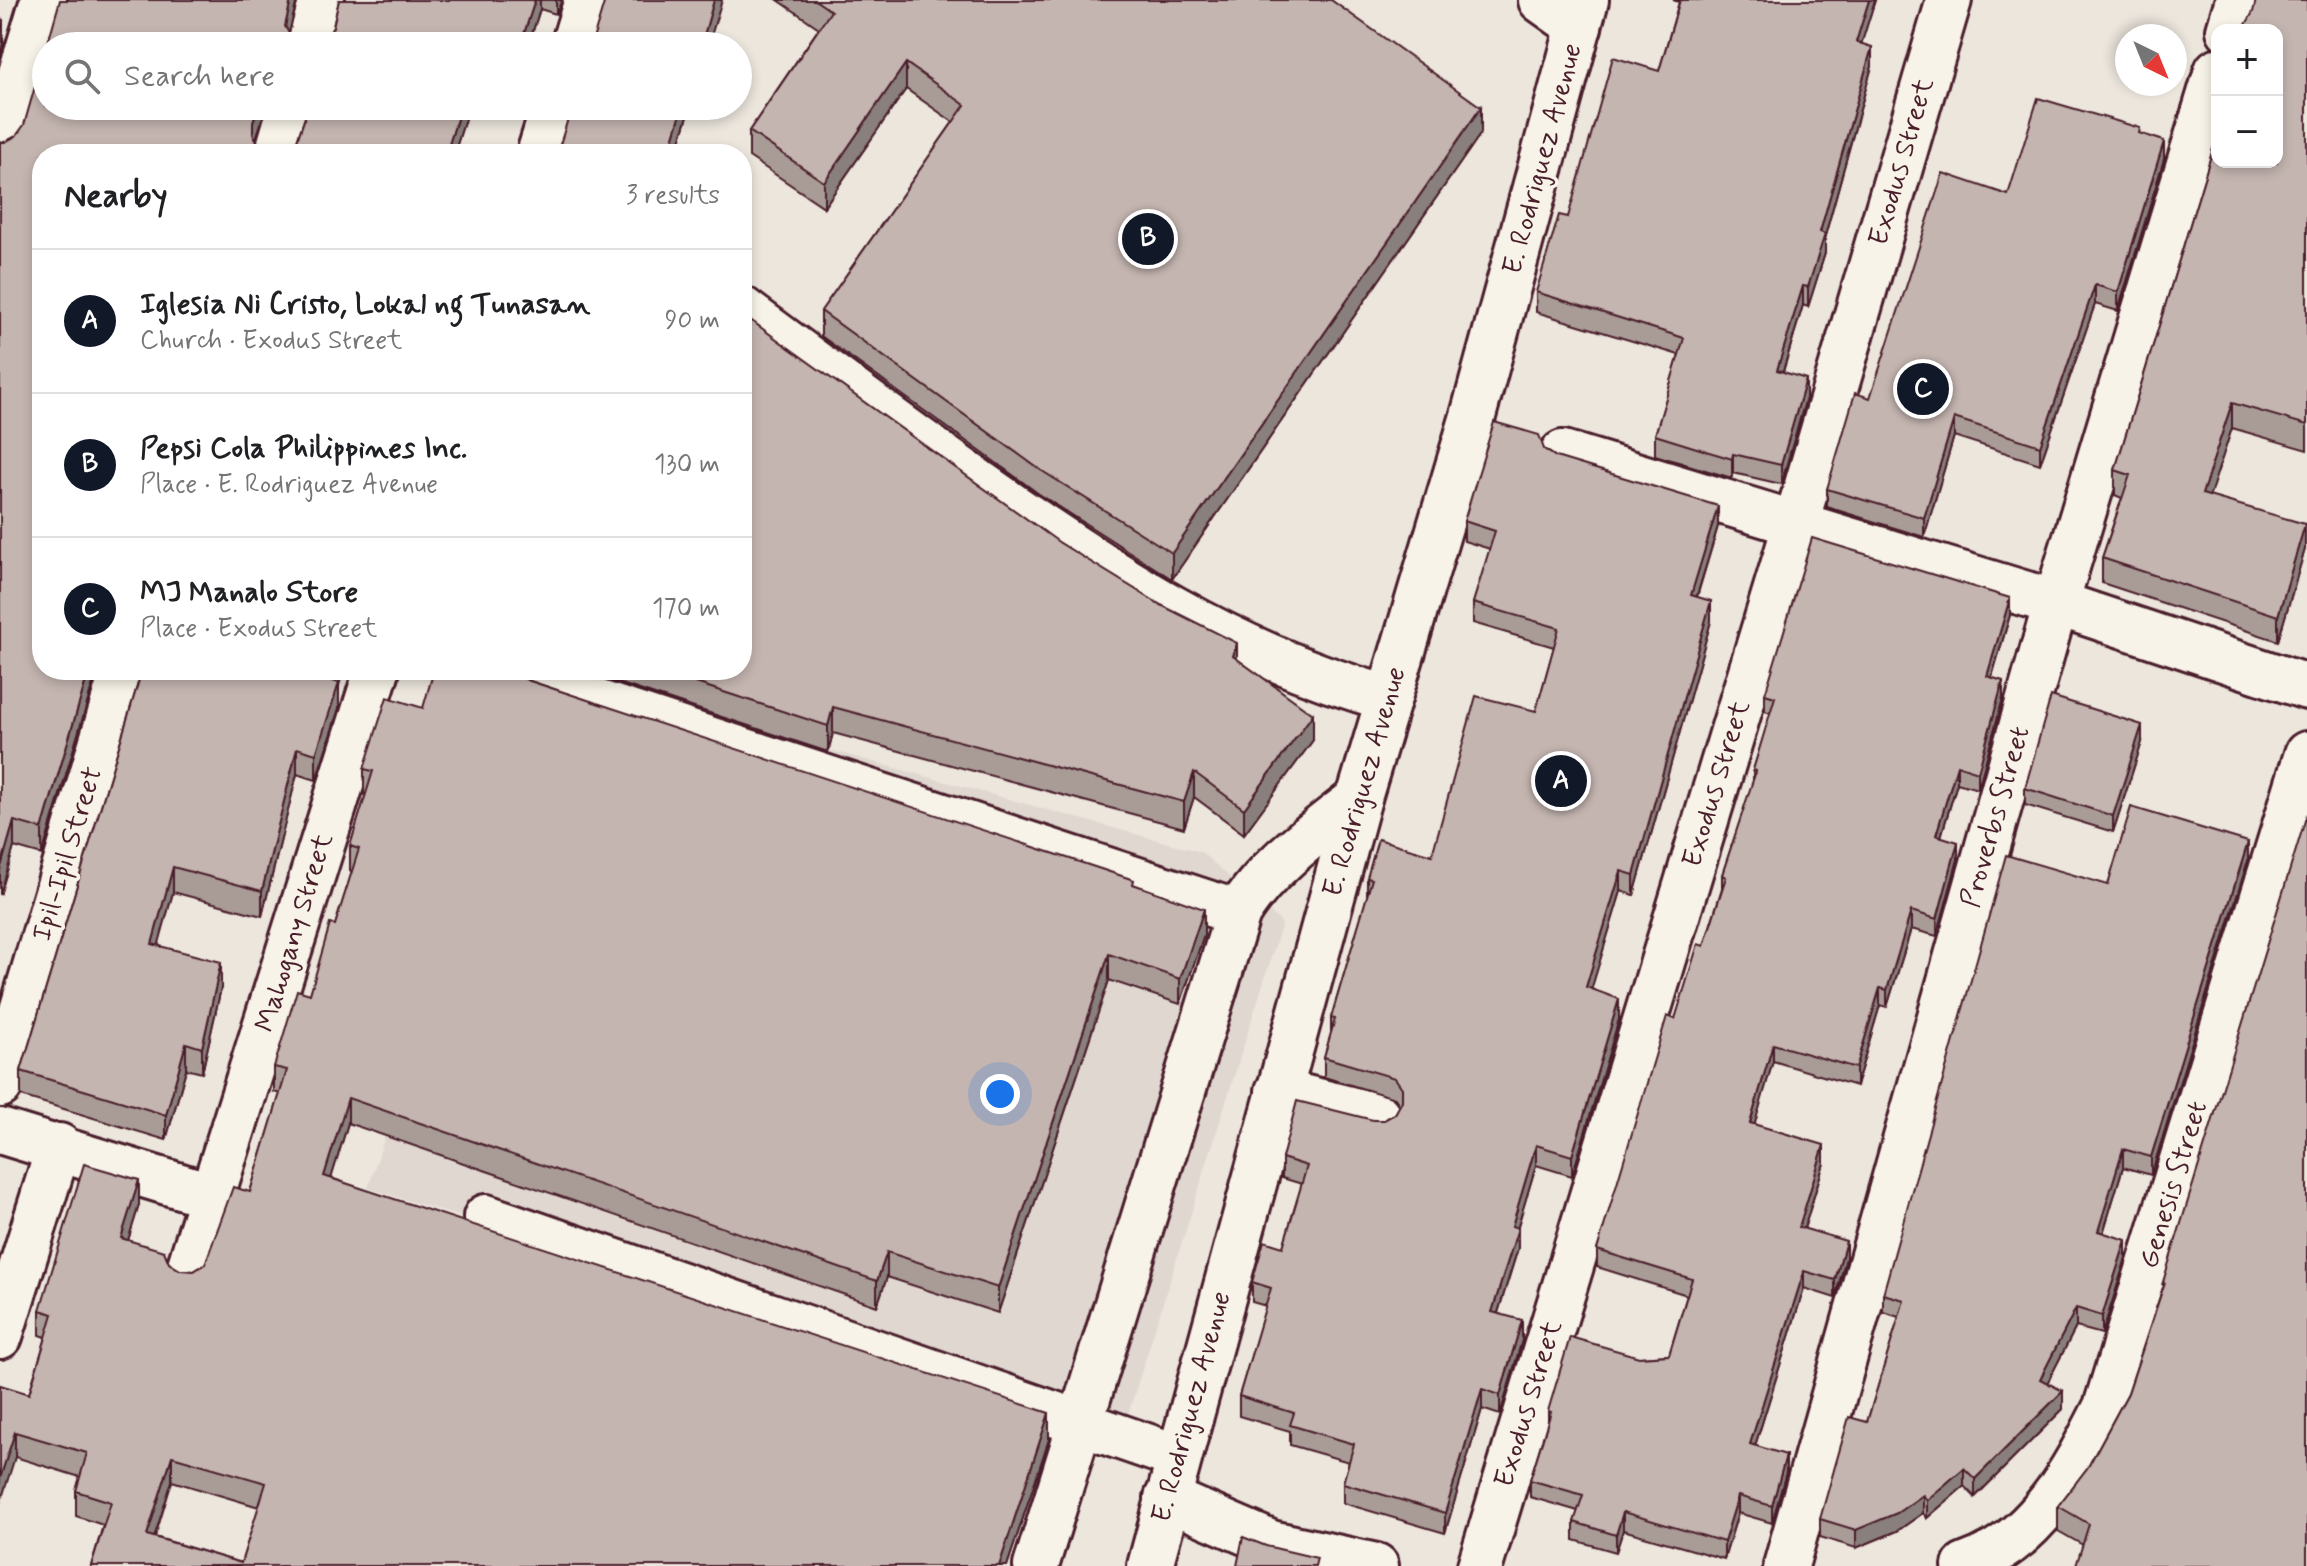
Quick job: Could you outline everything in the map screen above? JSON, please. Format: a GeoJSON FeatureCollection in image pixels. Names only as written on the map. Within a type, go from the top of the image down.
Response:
{"type":"FeatureCollection","features":[{"type":"Feature","properties":{"kind":"street"},"geometry":{"type":"LineString","coordinates":[[33,32],[43,0]]}},
{"type":"Feature","properties":{"kind":"street"},"geometry":{"type":"LineString","coordinates":[[313,32],[322,0]]}},
{"type":"Feature","properties":{"kind":"street"},"geometry":{"type":"LineString","coordinates":[[577,32],[587,0]]}},
{"type":"Feature","properties":{"kind":"street"},"geometry":{"type":"LineString","coordinates":[[1541,0],[1583,13]]}},
{"type":"Feature","properties":{"kind":"street","name":"Exodus Street"},"geometry":{"type":"LineString","coordinates":[[1480,1566],[1796,523],[1949,0]]}},
{"type":"Feature","properties":{"kind":"street"},"geometry":{"type":"LineString","coordinates":[[2231,24],[2238,0]]}},
{"type":"Feature","properties":{"kind":"street","name":"E. Rodriguez Avenue"},"geometry":{"type":"LineString","coordinates":[[1150,1566],[1359,798],[1473,416],[1583,13]]}},
{"type":"Feature","properties":{"kind":"street"},"geometry":{"type":"LineString","coordinates":[[0,143],[32,37]]}},
{"type":"Feature","properties":{"kind":"street","name":"Proverbs Street"},"geometry":{"type":"LineString","coordinates":[[1786,1566],[2056,603],[2211,91]]}},
{"type":"Feature","properties":{"kind":"street"},"geometry":{"type":"LineString","coordinates":[[280,144],[287,120]]}},
{"type":"Feature","properties":{"kind":"street"},"geometry":{"type":"LineString","coordinates":[[542,144],[550,120]]}},
{"type":"Feature","properties":{"kind":"street"},"geometry":{"type":"LineString","coordinates":[[752,316],[917,438],[1138,589],[1240,645],[1344,686],[1388,698]]}},
{"type":"Feature","properties":{"kind":"street"},"geometry":{"type":"LineString","coordinates":[[1563,453],[2056,603],[2307,687]]}},
{"type":"Feature","properties":{"kind":"street","name":"Ipil-Ipil Street"},"geometry":{"type":"LineString","coordinates":[[0,1085],[120,680]]}},
{"type":"Feature","properties":{"kind":"street","name":"Mahogany Street"},"geometry":{"type":"LineString","coordinates":[[188,1272],[374,680]]}},
{"type":"Feature","properties":{"kind":"street"},"geometry":{"type":"LineString","coordinates":[[535,682],[1238,913]]}},
{"type":"Feature","properties":{"kind":"street","name":"Genesis Street"},"geometry":{"type":"LineString","coordinates":[[1965,1566],[1979,1561],[2031,1525],[2071,1475],[2106,1407],[2307,754]]}},
{"type":"Feature","properties":{"kind":"street"},"geometry":{"type":"LineString","coordinates":[[1036,1566],[1238,913],[1250,894],[1310,837],[1359,798]]}},
{"type":"Feature","properties":{"kind":"street"},"geometry":{"type":"LineString","coordinates":[[1278,1091],[1378,1116]]}},
{"type":"Feature","properties":{"kind":"street"},"geometry":{"type":"LineString","coordinates":[[0,1131],[59,1146],[213,1196]]}},
{"type":"Feature","properties":{"kind":"street"},"geometry":{"type":"LineString","coordinates":[[0,1336],[59,1146]]}},
{"type":"Feature","properties":{"kind":"street"},"geometry":{"type":"LineString","coordinates":[[486,1217],[1079,1426],[1172,1478],[1271,1543],[1376,1566]]}},
{"type":"Feature","properties":{"kind":"shaded area"},"geometry":{"type":"Polygon","coordinates":[[[536,680],[575,680],[1201,852],[1282,923],[1125,1424],[368,1188],[536,680]]]}},
{"type":"Feature","properties":{"kind":"building"},"geometry":{"type":"Polygon","coordinates":[[[60,0],[291,0],[285,26],[288,32],[51,32],[60,0]]]}},
{"type":"Feature","properties":{"kind":"building"},"geometry":{"type":"Polygon","coordinates":[[[339,0],[535,0],[525,32],[330,32],[339,0]]]}},
{"type":"Feature","properties":{"kind":"building"},"geometry":{"type":"Polygon","coordinates":[[[605,0],[714,0],[705,32],[595,32],[605,0]]]}},
{"type":"Feature","properties":{"kind":"building"},"geometry":{"type":"Polygon","coordinates":[[[815,0],[1331,0],[1481,107],[1172,553],[1039,469],[821,311],[965,105],[906,63],[824,182],[749,131],[831,11],[815,0]]]}},
{"type":"Feature","properties":{"kind":"building"},"geometry":{"type":"Polygon","coordinates":[[[1680,0],[1869,0],[1856,42],[1872,47],[1820,232],[1825,234],[1808,287],[1803,286],[1777,370],[1806,379],[1781,465],[1733,454],[1732,459],[1655,435],[1684,338],[1536,292],[1559,215],[1568,217],[1613,57],[1659,71],[1680,0]]]}},
{"type":"Feature","properties":{"kind":"building"},"geometry":{"type":"Polygon","coordinates":[[[2256,0],[2307,0],[2307,425],[2232,403],[2202,494],[2305,524],[2278,616],[2102,558],[2130,475],[2115,470],[2211,156],[2211,168],[2283,168],[2283,24],[2246,24],[2256,0]]]}},
{"type":"Feature","properties":{"kind":"building"},"geometry":{"type":"Polygon","coordinates":[[[32,97],[32,120],[254,120],[253,134],[259,144],[32,144],[32,680],[86,680],[42,829],[14,821],[0,870],[0,142],[16,136],[24,125],[32,97]]]}},
{"type":"Feature","properties":{"kind":"building"},"geometry":{"type":"Polygon","coordinates":[[[2038,98],[2140,128],[2139,133],[2164,141],[2118,292],[2095,285],[2040,446],[1954,418],[1924,518],[1827,489],[1855,393],[1870,398],[1943,173],[2008,195],[2038,98]]]}},
{"type":"Feature","properties":{"kind":"building"},"geometry":{"type":"Polygon","coordinates":[[[304,120],[457,120],[449,144],[296,144],[304,120]]]}},
{"type":"Feature","properties":{"kind":"building"},"geometry":{"type":"Polygon","coordinates":[[[568,120],[679,120],[672,143],[560,144],[568,120]]]}},
{"type":"Feature","properties":{"kind":"building"},"geometry":{"type":"Polygon","coordinates":[[[752,321],[1060,543],[1161,605],[1237,643],[1233,656],[1313,714],[1244,809],[1194,772],[1184,802],[833,707],[828,726],[687,680],[752,680],[752,321]]]}},
{"type":"Feature","properties":{"kind":"building"},"geometry":{"type":"Polygon","coordinates":[[[1494,422],[1539,435],[1544,449],[1556,457],[1718,506],[1691,595],[1711,601],[1634,875],[1621,871],[1586,987],[1619,999],[1572,1156],[1536,1145],[1512,1226],[1518,1228],[1492,1312],[1522,1320],[1500,1395],[1482,1389],[1445,1513],[1343,1483],[1354,1444],[1290,1425],[1294,1413],[1239,1396],[1271,1288],[1252,1282],[1264,1241],[1283,1247],[1307,1166],[1282,1158],[1297,1101],[1384,1120],[1395,1114],[1402,1101],[1402,1088],[1395,1078],[1324,1057],[1335,1019],[1331,1018],[1372,879],[1367,878],[1378,839],[1432,855],[1476,696],[1536,711],[1559,628],[1473,603],[1495,531],[1464,521],[1494,422]]]}},
{"type":"Feature","properties":{"kind":"building"},"geometry":{"type":"Polygon","coordinates":[[[1812,538],[2010,598],[1987,676],[2003,681],[1978,772],[1957,765],[1936,835],[1958,842],[1937,919],[1911,911],[1887,990],[1880,988],[1856,1068],[1773,1044],[1750,1123],[1824,1145],[1799,1227],[1846,1241],[1835,1280],[1804,1271],[1750,1444],[1786,1455],[1772,1506],[1738,1496],[1724,1542],[1623,1512],[1616,1535],[1574,1522],[1583,1495],[1530,1480],[1570,1337],[1639,1357],[1669,1355],[1692,1279],[1597,1250],[1667,1016],[1675,1019],[1698,944],[1704,946],[1726,877],[1722,875],[1756,771],[1753,770],[1775,697],[1765,694],[1812,538]]]}},
{"type":"Feature","properties":{"kind":"building"},"geometry":{"type":"Polygon","coordinates":[[[139,680],[333,680],[339,683],[316,754],[297,748],[262,891],[173,867],[152,944],[221,962],[202,1048],[186,1043],[166,1115],[21,1071],[139,680]]]}},
{"type":"Feature","properties":{"kind":"building"},"geometry":{"type":"Polygon","coordinates":[[[431,680],[527,680],[1134,880],[1133,884],[1204,909],[1180,979],[1109,954],[998,1288],[887,1252],[877,1281],[348,1098],[324,1176],[1049,1413],[999,1566],[91,1566],[111,1502],[76,1491],[87,1453],[15,1432],[0,1478],[0,1385],[29,1394],[53,1314],[40,1310],[84,1164],[139,1180],[121,1238],[164,1251],[169,1263],[180,1270],[194,1271],[205,1264],[233,1187],[250,1192],[287,1070],[274,1067],[297,990],[310,994],[330,924],[335,925],[359,849],[350,846],[373,771],[364,769],[387,697],[423,708],[431,680]],[[172,1456],[147,1535],[241,1563],[266,1483],[172,1456]]]}},
{"type":"Feature","properties":{"kind":"building"},"geometry":{"type":"Polygon","coordinates":[[[2051,696],[2142,725],[2113,816],[2025,788],[2051,696]]]}},
{"type":"Feature","properties":{"kind":"building"},"geometry":{"type":"Polygon","coordinates":[[[2131,807],[2248,842],[2151,1157],[2123,1149],[2098,1231],[2126,1240],[2102,1316],[2076,1308],[2040,1379],[2063,1391],[1975,1479],[1964,1468],[1927,1500],[1923,1495],[1897,1513],[1856,1530],[1820,1519],[1849,1417],[1867,1422],[1904,1300],[1883,1294],[2006,855],[2108,885],[2131,807]]]}},
{"type":"Feature","properties":{"kind":"building"},"geometry":{"type":"Polygon","coordinates":[[[2307,814],[2307,1566],[2076,1566],[2089,1524],[2058,1506],[2088,1467],[2128,1393],[2165,1282],[2162,1285],[2307,814]]]}},
{"type":"Feature","properties":{"kind":"building"},"geometry":{"type":"Polygon","coordinates":[[[1243,1537],[1317,1558],[1315,1566],[1237,1566],[1243,1537]]]}},
{"type":"Feature","properties":{"kind":"place","name":"Pepsi Cola Philippines Inc."},"geometry":{"type":"Point","coordinates":[1148,239]}},
{"type":"Feature","properties":{"kind":"place","name":"MJ Manalo Store"},"geometry":{"type":"Point","coordinates":[1923,389]}},
{"type":"Feature","properties":{"kind":"place","name":"Iglesia Ni Cristo, Lokal ng Tunasan"},"geometry":{"type":"Point","coordinates":[1561,781]}}]}
